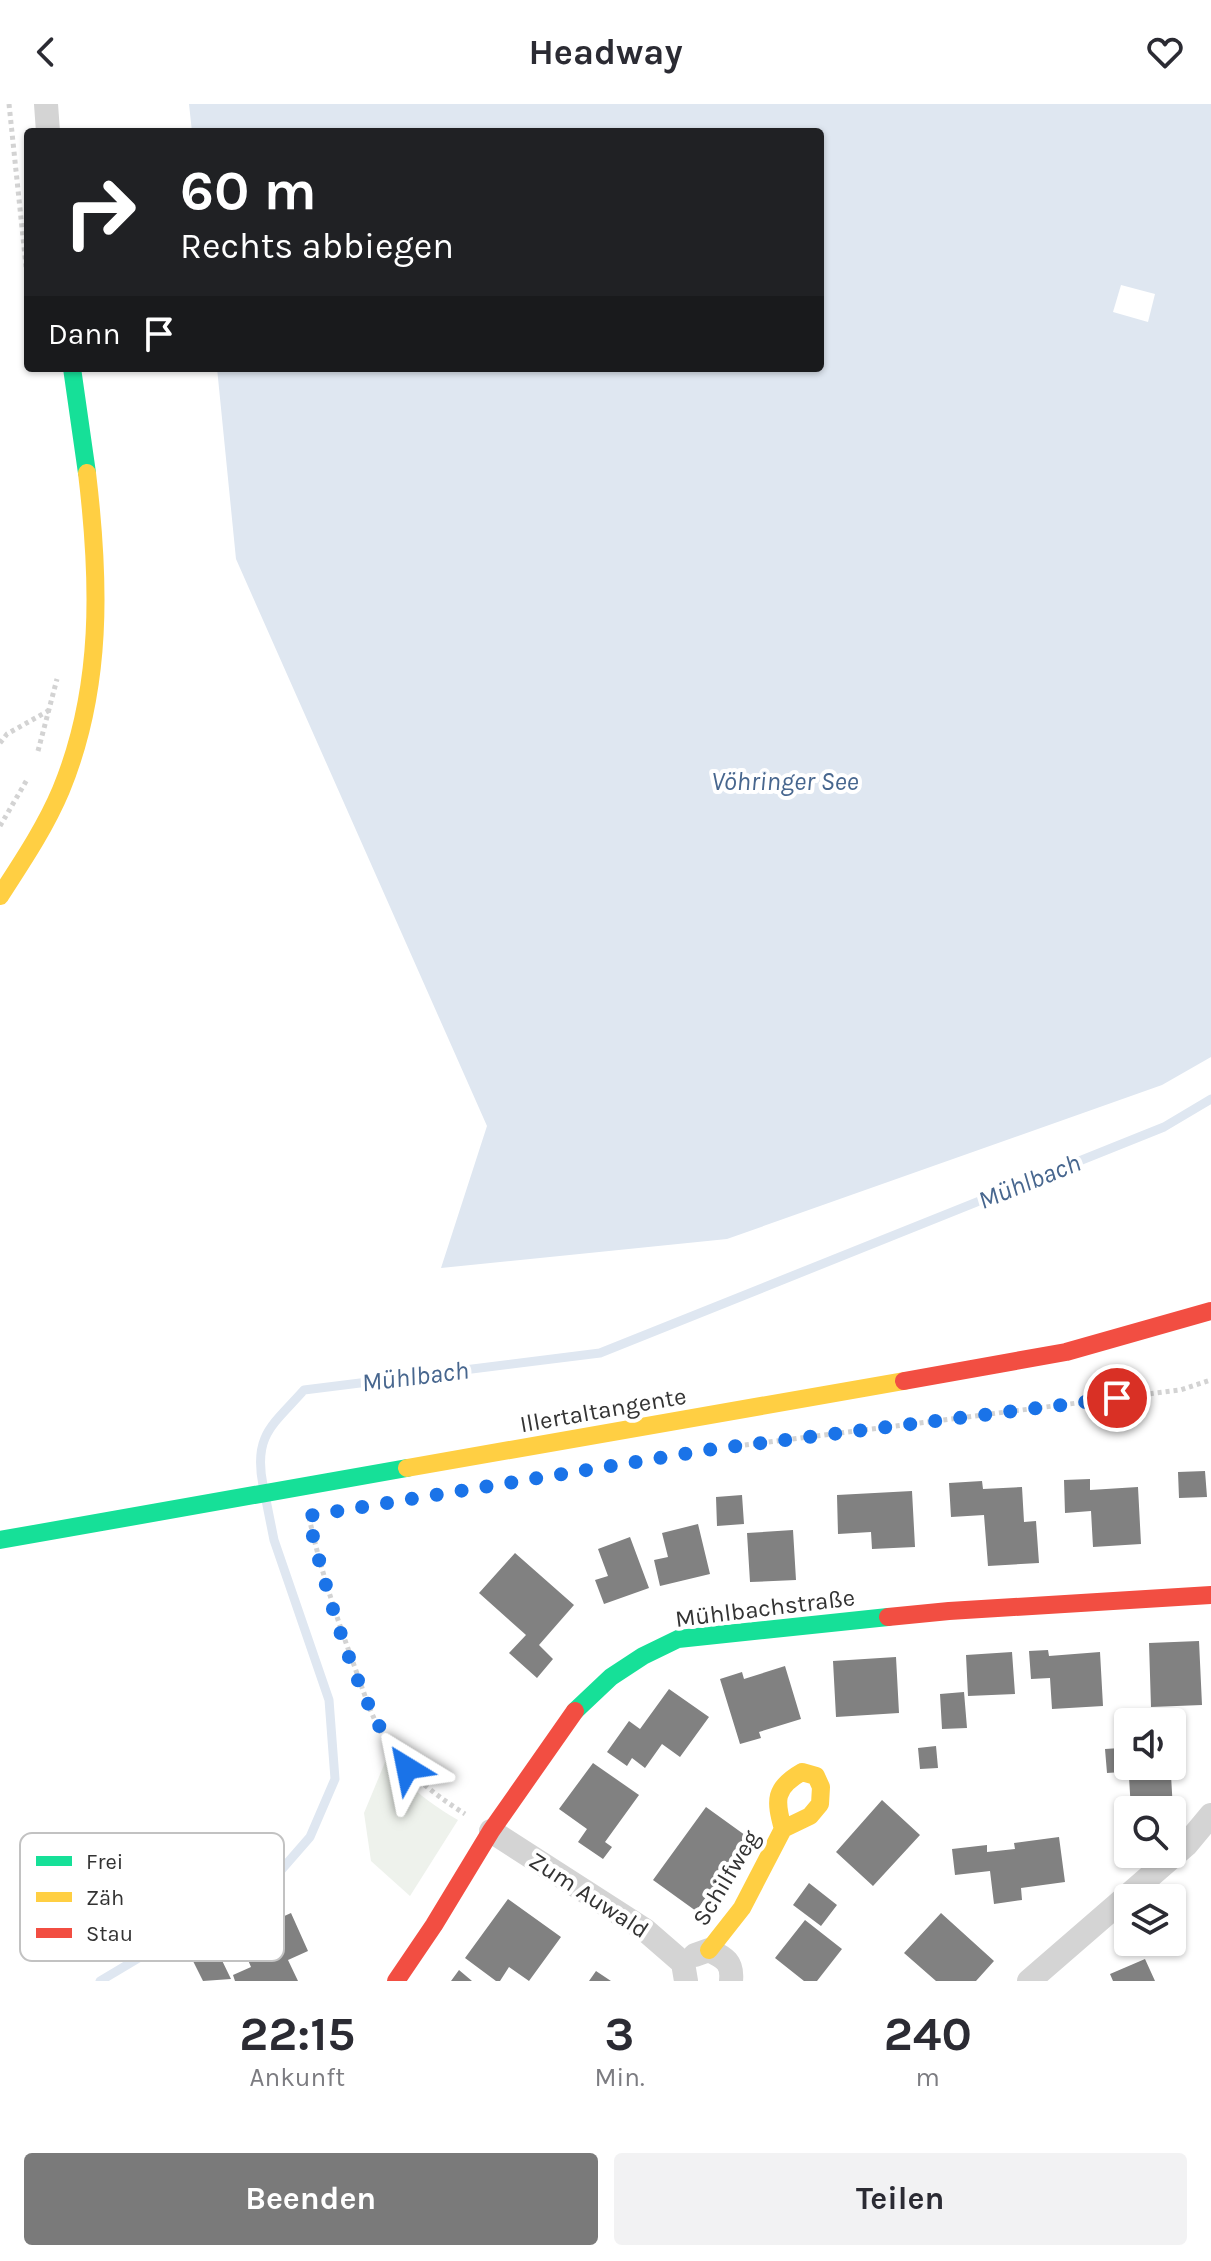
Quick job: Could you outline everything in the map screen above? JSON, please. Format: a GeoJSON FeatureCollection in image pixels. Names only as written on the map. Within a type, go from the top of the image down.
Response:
{"type":"FeatureCollection","features":[{"type":"Feature","properties":{"kind":"street"},"geometry":{"type":"LineString","coordinates":[[46,104],[48,128]]}},
{"type":"Feature","properties":{"kind":"street"},"geometry":{"type":"LineString","coordinates":[[0,896],[62,789],[83,724],[95,666],[97,551],[73,372]]}},
{"type":"Feature","properties":{"kind":"street","name":"Illertaltangente"},"geometry":{"type":"LineString","coordinates":[[0,1540],[1066,1352],[1211,1311]]}},
{"type":"Feature","properties":{"kind":"street","name":"Mühlbachstraße"},"geometry":{"type":"LineString","coordinates":[[396,1981],[491,1831],[578,1706],[611,1677],[643,1656],[678,1639],[978,1609],[1211,1595]]}},
{"type":"Feature","properties":{"kind":"street"},"geometry":{"type":"LineString","coordinates":[[1029,1981],[1186,1845],[1211,1815]]}},
{"type":"Feature","properties":{"kind":"street","name":"Schilfweg"},"geometry":{"type":"LineString","coordinates":[[709,1950],[727,1931],[766,1866],[783,1829]]}},
{"type":"Feature","properties":{"kind":"street","name":"Zum Auwald"},"geometry":{"type":"LineString","coordinates":[[491,1831],[645,1930],[685,1972],[697,1952],[709,1950]]}},
{"type":"Feature","properties":{"kind":"street"},"geometry":{"type":"LineString","coordinates":[[709,1950],[726,1958],[732,1971],[731,1981]]}},
{"type":"Feature","properties":{"kind":"path"},"geometry":{"type":"LineString","coordinates":[[9,104],[24,247]]}},
{"type":"Feature","properties":{"kind":"path"},"geometry":{"type":"LineString","coordinates":[[37,755],[58,674]]}},
{"type":"Feature","properties":{"kind":"path"},"geometry":{"type":"LineString","coordinates":[[0,743],[7,734],[49,710]]}},
{"type":"Feature","properties":{"kind":"path"},"geometry":{"type":"LineString","coordinates":[[0,826],[33,769]]}},
{"type":"Feature","properties":{"kind":"path"},"geometry":{"type":"LineString","coordinates":[[729,1447],[1180,1390],[1211,1380]]}},
{"type":"Feature","properties":{"kind":"path"},"geometry":{"type":"LineString","coordinates":[[298,1518],[324,1514]]}},
{"type":"Feature","properties":{"kind":"path"},"geometry":{"type":"LineString","coordinates":[[308,1516],[340,1627],[365,1696],[389,1747],[407,1768],[446,1802],[491,1831]]}},
{"type":"Feature","properties":{"kind":"shaded area"},"geometry":{"type":"Polygon","coordinates":[[[386,1760],[419,1793],[458,1820],[410,1896],[371,1861],[364,1813],[386,1760]]]}},
{"type":"Feature","properties":{"kind":"water","name":"Vöhringer See"},"geometry":{"type":"Polygon","coordinates":[[[189,104],[1211,104],[1211,1057],[1162,1085],[727,1239],[441,1268],[487,1126],[236,559],[217,372],[824,372],[824,128],[192,128],[189,104]]]}},
{"type":"Feature","properties":{"kind":"pier"},"geometry":{"type":"Polygon","coordinates":[[[1121,285],[1155,294],[1148,322],[1113,312],[1121,285]]]}},
{"type":"Feature","properties":{"kind":"building"},"geometry":{"type":"Polygon","coordinates":[[[1205,1471],[1207,1497],[1179,1498],[1178,1472],[1205,1471]]]}},
{"type":"Feature","properties":{"kind":"building"},"geometry":{"type":"Polygon","coordinates":[[[1090,1479],[1090,1490],[1138,1487],[1141,1544],[1093,1547],[1091,1511],[1065,1513],[1064,1480],[1090,1479]]]}},
{"type":"Feature","properties":{"kind":"building"},"geometry":{"type":"Polygon","coordinates":[[[982,1481],[983,1489],[1022,1487],[1024,1522],[1036,1521],[1039,1563],[988,1566],[984,1515],[951,1517],[949,1483],[982,1481]]]}},
{"type":"Feature","properties":{"kind":"building"},"geometry":{"type":"Polygon","coordinates":[[[912,1491],[915,1547],[872,1549],[871,1532],[838,1534],[837,1495],[912,1491]]]}},
{"type":"Feature","properties":{"kind":"building"},"geometry":{"type":"Polygon","coordinates":[[[742,1495],[744,1524],[717,1526],[716,1497],[742,1495]]]}},
{"type":"Feature","properties":{"kind":"building"},"geometry":{"type":"Polygon","coordinates":[[[698,1524],[710,1574],[660,1586],[654,1560],[668,1557],[662,1533],[698,1524]]]}},
{"type":"Feature","properties":{"kind":"building"},"geometry":{"type":"Polygon","coordinates":[[[793,1530],[796,1580],[750,1582],[747,1533],[793,1530]]]}},
{"type":"Feature","properties":{"kind":"building"},"geometry":{"type":"Polygon","coordinates":[[[630,1537],[649,1588],[604,1604],[595,1580],[608,1576],[598,1549],[630,1537]]]}},
{"type":"Feature","properties":{"kind":"building"},"geometry":{"type":"Polygon","coordinates":[[[515,1553],[574,1605],[539,1645],[553,1659],[537,1678],[509,1653],[526,1635],[479,1593],[515,1553]]]}},
{"type":"Feature","properties":{"kind":"building"},"geometry":{"type":"Polygon","coordinates":[[[1199,1641],[1202,1705],[1151,1707],[1149,1643],[1199,1641]]]}},
{"type":"Feature","properties":{"kind":"building"},"geometry":{"type":"Polygon","coordinates":[[[1048,1650],[1049,1656],[1100,1652],[1103,1706],[1052,1709],[1050,1678],[1031,1679],[1029,1651],[1048,1650]]]}},
{"type":"Feature","properties":{"kind":"building"},"geometry":{"type":"Polygon","coordinates":[[[1012,1652],[1015,1694],[968,1696],[966,1655],[1012,1652]]]}},
{"type":"Feature","properties":{"kind":"building"},"geometry":{"type":"Polygon","coordinates":[[[896,1657],[899,1713],[836,1717],[833,1661],[896,1657]]]}},
{"type":"Feature","properties":{"kind":"building"},"geometry":{"type":"Polygon","coordinates":[[[785,1666],[801,1719],[759,1732],[761,1738],[740,1744],[720,1679],[742,1672],[744,1679],[785,1666]]]}},
{"type":"Feature","properties":{"kind":"building"},"geometry":{"type":"Polygon","coordinates":[[[669,1689],[709,1717],[680,1757],[662,1744],[645,1768],[632,1758],[627,1766],[607,1752],[629,1721],[640,1729],[669,1689]]]}},
{"type":"Feature","properties":{"kind":"building"},"geometry":{"type":"Polygon","coordinates":[[[964,1692],[967,1728],[942,1729],[940,1694],[964,1692]]]}},
{"type":"Feature","properties":{"kind":"building"},"geometry":{"type":"Polygon","coordinates":[[[936,1746],[938,1768],[920,1769],[918,1748],[936,1746]]]}},
{"type":"Feature","properties":{"kind":"building"},"geometry":{"type":"Polygon","coordinates":[[[1114,1748],[1114,1773],[1107,1773],[1105,1749],[1114,1748]]]}},
{"type":"Feature","properties":{"kind":"building"},"geometry":{"type":"Polygon","coordinates":[[[593,1763],[639,1795],[605,1842],[612,1847],[603,1859],[578,1842],[587,1829],[559,1809],[593,1763]]]}},
{"type":"Feature","properties":{"kind":"building"},"geometry":{"type":"Polygon","coordinates":[[[1129,1780],[1171,1780],[1172,1796],[1130,1796],[1129,1780]]]}},
{"type":"Feature","properties":{"kind":"building"},"geometry":{"type":"Polygon","coordinates":[[[882,1800],[920,1835],[873,1886],[836,1852],[882,1800]]]}},
{"type":"Feature","properties":{"kind":"building"},"geometry":{"type":"Polygon","coordinates":[[[706,1807],[749,1838],[696,1911],[653,1880],[706,1807]]]}},
{"type":"Feature","properties":{"kind":"building"},"geometry":{"type":"Polygon","coordinates":[[[1059,1837],[1065,1882],[1021,1888],[1022,1900],[994,1904],[990,1871],[955,1875],[952,1849],[987,1845],[987,1852],[1015,1849],[1014,1843],[1059,1837]]]}},
{"type":"Feature","properties":{"kind":"building"},"geometry":{"type":"Polygon","coordinates":[[[809,1883],[837,1905],[821,1926],[793,1905],[809,1883]]]}},
{"type":"Feature","properties":{"kind":"building"},"geometry":{"type":"Polygon","coordinates":[[[508,1899],[561,1937],[529,1981],[509,1967],[500,1981],[496,1981],[465,1958],[508,1899]]]}},
{"type":"Feature","properties":{"kind":"building"},"geometry":{"type":"Polygon","coordinates":[[[291,1913],[308,1951],[288,1960],[298,1981],[235,1981],[233,1975],[251,1967],[248,1961],[284,1961],[284,1916],[291,1913]]]}},
{"type":"Feature","properties":{"kind":"building"},"geometry":{"type":"Polygon","coordinates":[[[941,1913],[994,1961],[976,1981],[936,1981],[904,1953],[941,1913]]]}},
{"type":"Feature","properties":{"kind":"building"},"geometry":{"type":"Polygon","coordinates":[[[805,1920],[842,1949],[817,1981],[804,1981],[775,1958],[805,1920]]]}},
{"type":"Feature","properties":{"kind":"building"},"geometry":{"type":"Polygon","coordinates":[[[1145,1959],[1155,1981],[1113,1981],[1110,1974],[1145,1959]]]}},
{"type":"Feature","properties":{"kind":"building"},"geometry":{"type":"Polygon","coordinates":[[[193,1961],[222,1961],[231,1979],[203,1981],[193,1961]]]}},
{"type":"Feature","properties":{"kind":"building"},"geometry":{"type":"Polygon","coordinates":[[[459,1970],[472,1981],[451,1981],[459,1970]]]}},
{"type":"Feature","properties":{"kind":"building"},"geometry":{"type":"Polygon","coordinates":[[[596,1971],[611,1981],[589,1981],[596,1971]]]}},
{"type":"Feature","properties":{"kind":"waterway","name":"Mühlbach"},"geometry":{"type":"LineString","coordinates":[[263,1485],[263,1442],[275,1422],[304,1390],[600,1353],[1164,1127],[1211,1099]]}},
{"type":"Feature","properties":{"kind":"waterway","name":"Mühlbach"},"geometry":{"type":"LineString","coordinates":[[266,1500],[274,1540],[329,1700],[335,1779],[310,1837],[284,1867]]}},
{"type":"Feature","properties":{"kind":"waterway","name":"Mühlbach"},"geometry":{"type":"LineString","coordinates":[[100,1981],[134,1961]]}},
{"type":"Feature","properties":{"kind":"traffic: fast"},"geometry":{"type":"LineString","coordinates":[[73,372],[87,473]]}},
{"type":"Feature","properties":{"kind":"traffic: fast"},"geometry":{"type":"LineString","coordinates":[[0,1540],[407,1468]]}},
{"type":"Feature","properties":{"kind":"traffic: fast"},"geometry":{"type":"LineString","coordinates":[[575,1711],[611,1677],[643,1656],[678,1639],[888,1617]]}},
{"type":"Feature","properties":{"kind":"traffic: slow"},"geometry":{"type":"LineString","coordinates":[[0,896],[55,804],[75,752],[85,713],[95,634],[96,594],[87,473]]}},
{"type":"Feature","properties":{"kind":"traffic: slow"},"geometry":{"type":"LineString","coordinates":[[407,1468],[904,1381]]}},
{"type":"Feature","properties":{"kind":"traffic: slow"},"geometry":{"type":"LineString","coordinates":[[709,1950],[742,1908],[783,1829],[810,1816],[820,1804],[821,1787],[816,1776],[802,1772],[782,1789],[778,1802],[783,1829]]}},
{"type":"Feature","properties":{"kind":"traffic: jam"},"geometry":{"type":"LineString","coordinates":[[904,1381],[1066,1352],[1211,1311]]}},
{"type":"Feature","properties":{"kind":"traffic: jam"},"geometry":{"type":"LineString","coordinates":[[888,1617],[1211,1595]]}},
{"type":"Feature","properties":{"kind":"traffic: jam"},"geometry":{"type":"LineString","coordinates":[[396,1981],[491,1831],[575,1711]]}},
{"type":"Feature","properties":{"kind":"route"},"geometry":{"type":"LineString","coordinates":[[407,1768],[389,1747],[365,1696],[320,1565],[308,1516],[714,1449],[1117,1398]]}}]}
